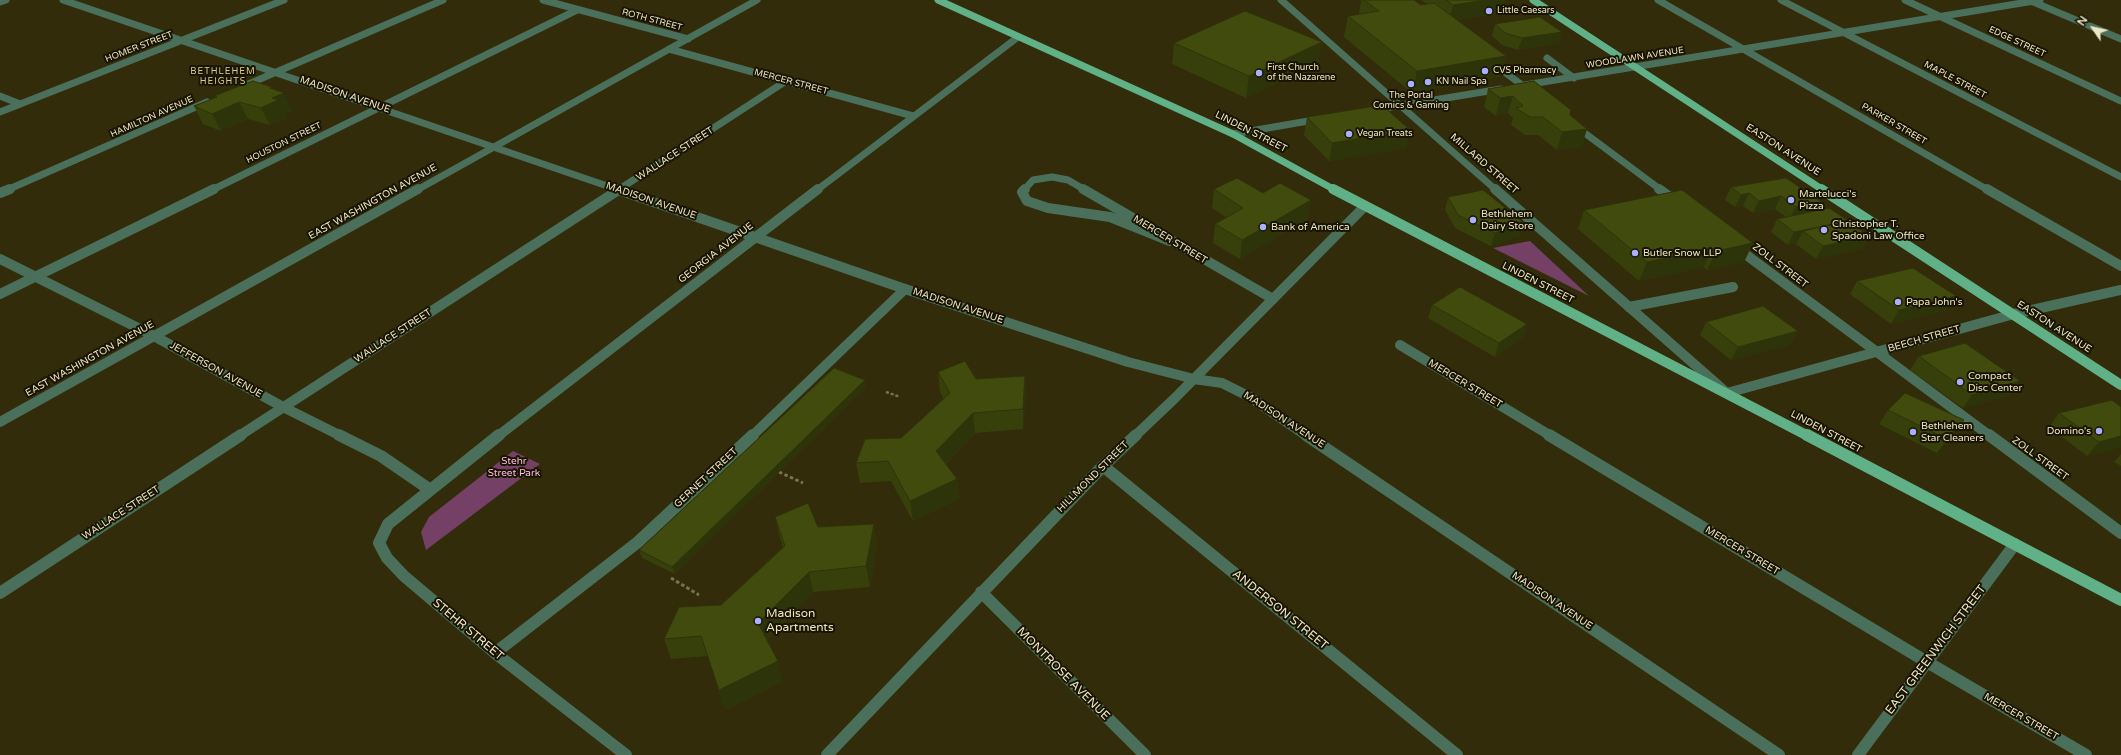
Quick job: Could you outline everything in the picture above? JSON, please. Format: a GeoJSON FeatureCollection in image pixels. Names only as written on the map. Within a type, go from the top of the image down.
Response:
{"type":"FeatureCollection","features":[{"type":"Feature","properties":{"kind":"main road","name":"LINDEN STREET"},"geometry":{"type":"LineString","coordinates":[[938,0],[1233,134],[1365,206],[1727,393],[2121,600]]}},
{"type":"Feature","properties":{"kind":"main road","name":"EASTON AVENUE"},"geometry":{"type":"LineString","coordinates":[[1533,0],[2121,385]]}},
{"type":"Feature","properties":{"kind":"street"},"geometry":{"type":"LineString","coordinates":[[0,2],[6,0]]}},
{"type":"Feature","properties":{"kind":"street","name":"MADISON AVENUE"},"geometry":{"type":"LineString","coordinates":[[63,0],[180,41],[380,107],[905,289],[1128,362],[1194,379],[1222,383],[1250,396],[1779,755]]}},
{"type":"Feature","properties":{"kind":"street","name":"HOMER STREET"},"geometry":{"type":"LineString","coordinates":[[0,112],[284,0]]}},
{"type":"Feature","properties":{"kind":"street"},"geometry":{"type":"LineString","coordinates":[[236,90],[443,0]]}},
{"type":"Feature","properties":{"kind":"street","name":"ROTH STREET"},"geometry":{"type":"LineString","coordinates":[[543,0],[688,39]]}},
{"type":"Feature","properties":{"kind":"street","name":"EAST WASHINGTON AVENUE"},"geometry":{"type":"LineString","coordinates":[[0,422],[756,0]]}},
{"type":"Feature","properties":{"kind":"street","name":"MILLARD STREET"},"geometry":{"type":"LineString","coordinates":[[1281,0],[1727,393]]}},
{"type":"Feature","properties":{"kind":"street","name":"PARKER STREET"},"geometry":{"type":"LineString","coordinates":[[1658,0],[2121,266]]}},
{"type":"Feature","properties":{"kind":"street","name":"MAPLE STREET"},"geometry":{"type":"LineString","coordinates":[[1781,0],[2121,177]]}},
{"type":"Feature","properties":{"kind":"street","name":"EDGE STREET"},"geometry":{"type":"LineString","coordinates":[[1905,0],[2121,101]]}},
{"type":"Feature","properties":{"kind":"street","name":"WOODLAWN AVENUE"},"geometry":{"type":"LineString","coordinates":[[1368,111],[1637,68],[2040,0]]}},
{"type":"Feature","properties":{"kind":"street"},"geometry":{"type":"LineString","coordinates":[[2031,1],[2121,39]]}},
{"type":"Feature","properties":{"kind":"street","name":"HOUSTON STREET"},"geometry":{"type":"LineString","coordinates":[[0,294],[578,10]]}},
{"type":"Feature","properties":{"kind":"street","name":"GEORGIA AVENUE"},"geometry":{"type":"LineString","coordinates":[[429,489],[755,237],[1018,37]]}},
{"type":"Feature","properties":{"kind":"street","name":"MERCER STREET"},"geometry":{"type":"LineString","coordinates":[[669,49],[913,116]]}},
{"type":"Feature","properties":{"kind":"street"},"geometry":{"type":"LineString","coordinates":[[1485,58],[1514,87],[1540,99]]}},
{"type":"Feature","properties":{"kind":"street"},"geometry":{"type":"LineString","coordinates":[[1548,58],[1574,78]]}},
{"type":"Feature","properties":{"kind":"street","name":"WALLACE STREET"},"geometry":{"type":"LineString","coordinates":[[0,593],[283,407],[786,81]]}},
{"type":"Feature","properties":{"kind":"street"},"geometry":{"type":"LineString","coordinates":[[0,96],[20,104]]}},
{"type":"Feature","properties":{"kind":"street","name":"HAMILTON AVENUE"},"geometry":{"type":"LineString","coordinates":[[0,193],[215,99]]}},
{"type":"Feature","properties":{"kind":"street"},"geometry":{"type":"LineString","coordinates":[[1233,134],[1330,117]]}},
{"type":"Feature","properties":{"kind":"street"},"geometry":{"type":"LineString","coordinates":[[1564,117],[1682,206]]}},
{"type":"Feature","properties":{"kind":"street","name":"MERCER STREET"},"geometry":{"type":"LineString","coordinates":[[1170,240],[1110,217],[1048,208],[1027,201],[1022,192],[1032,180],[1052,177],[1068,180],[1273,299]]}},
{"type":"Feature","properties":{"kind":"street","name":"HILLMOND STREET"},"geometry":{"type":"LineString","coordinates":[[827,755],[981,592],[1103,466],[1194,379],[1365,206]]}},
{"type":"Feature","properties":{"kind":"street","name":"ZOLL STREET"},"geometry":{"type":"LineString","coordinates":[[1731,243],[2121,533]]}},
{"type":"Feature","properties":{"kind":"street","name":"JEFFERSON AVENUE"},"geometry":{"type":"LineString","coordinates":[[0,259],[154,336],[283,407],[381,456],[429,489]]}},
{"type":"Feature","properties":{"kind":"street"},"geometry":{"type":"LineString","coordinates":[[1630,306],[1733,287]]}},
{"type":"Feature","properties":{"kind":"street","name":"GERNET STREET"},"geometry":{"type":"LineString","coordinates":[[495,653],[638,542],[792,398],[905,289]]}},
{"type":"Feature","properties":{"kind":"street","name":"BEECH STREET"},"geometry":{"type":"LineString","coordinates":[[1727,393],[2014,314],[2121,290]]}},
{"type":"Feature","properties":{"kind":"street","name":"MERCER STREET"},"geometry":{"type":"LineString","coordinates":[[1400,345],[1927,662],[2086,755]]}},
{"type":"Feature","properties":{"kind":"street","name":"ANDERSON STREET"},"geometry":{"type":"LineString","coordinates":[[1103,466],[1457,755]]}},
{"type":"Feature","properties":{"kind":"street","name":"STEHR STREET"},"geometry":{"type":"LineString","coordinates":[[429,489],[388,524],[379,543],[387,558],[404,576],[495,653],[626,755]]}},
{"type":"Feature","properties":{"kind":"street","name":"EAST GREENWICH STREET"},"geometry":{"type":"LineString","coordinates":[[1858,755],[2015,544]]}},
{"type":"Feature","properties":{"kind":"street","name":"MONTROSE AVENUE"},"geometry":{"type":"LineString","coordinates":[[981,592],[1145,755]]}},
{"type":"Feature","properties":{"kind":"path"},"geometry":{"type":"LineString","coordinates":[[886,392],[900,397]]}},
{"type":"Feature","properties":{"kind":"path"},"geometry":{"type":"LineString","coordinates":[[779,472],[803,482]]}},
{"type":"Feature","properties":{"kind":"path"},"geometry":{"type":"LineString","coordinates":[[671,578],[698,595]]}},
{"type":"Feature","properties":{"kind":"green space"},"geometry":{"type":"Polygon","coordinates":[[[1530,241],[1589,296],[1493,248],[1530,241]]]}},
{"type":"Feature","properties":{"kind":"green space","name":"Stehr Street Park"},"geometry":{"type":"Polygon","coordinates":[[[513,451],[540,464],[426,550],[421,532],[429,517],[513,451]]]}},
{"type":"Feature","properties":{"kind":"building"},"geometry":{"type":"Polygon","coordinates":[[[1364,0],[1414,0],[1421,5],[1434,3],[1506,56],[1417,71],[1348,16],[1379,11],[1364,0]]]}},
{"type":"Feature","properties":{"kind":"building"},"geometry":{"type":"Polygon","coordinates":[[[1446,0],[1487,0],[1453,5],[1446,0]]]}},
{"type":"Feature","properties":{"kind":"building"},"geometry":{"type":"Polygon","coordinates":[[[1245,11],[1322,42],[1249,76],[1174,43],[1245,11]]]}},
{"type":"Feature","properties":{"kind":"building"},"geometry":{"type":"Polygon","coordinates":[[[1540,17],[1562,32],[1522,38],[1505,33],[1495,24],[1540,17]]]}},
{"type":"Feature","properties":{"kind":"building"},"geometry":{"type":"Polygon","coordinates":[[[253,81],[272,87],[270,88],[284,93],[272,98],[278,100],[261,108],[239,102],[212,114],[194,106],[217,97],[214,96],[253,81]]]}},
{"type":"Feature","properties":{"kind":"building"},"geometry":{"type":"Polygon","coordinates":[[[1534,81],[1571,110],[1570,115],[1587,129],[1562,132],[1543,117],[1530,117],[1516,108],[1523,106],[1513,96],[1500,98],[1488,89],[1534,81]]]}},
{"type":"Feature","properties":{"kind":"building"},"geometry":{"type":"Polygon","coordinates":[[[1382,105],[1410,130],[1332,143],[1307,117],[1382,105]]]}},
{"type":"Feature","properties":{"kind":"building"},"geometry":{"type":"Polygon","coordinates":[[[1237,178],[1263,193],[1280,183],[1311,200],[1242,240],[1215,224],[1243,208],[1214,189],[1237,178]]]}},
{"type":"Feature","properties":{"kind":"building"},"geometry":{"type":"Polygon","coordinates":[[[1786,178],[1822,202],[1796,207],[1781,196],[1759,201],[1749,193],[1741,195],[1731,187],[1786,178]]]}},
{"type":"Feature","properties":{"kind":"building"},"geometry":{"type":"Polygon","coordinates":[[[1483,190],[1524,223],[1495,233],[1458,215],[1448,197],[1483,190]]]}},
{"type":"Feature","properties":{"kind":"building"},"geometry":{"type":"Polygon","coordinates":[[[1682,190],[1753,243],[1716,251],[1712,248],[1647,262],[1584,210],[1682,190]]]}},
{"type":"Feature","properties":{"kind":"building"},"geometry":{"type":"Polygon","coordinates":[[[1829,208],[1869,236],[1823,246],[1803,231],[1834,224],[1794,232],[1777,219],[1829,208]]]}},
{"type":"Feature","properties":{"kind":"building"},"geometry":{"type":"Polygon","coordinates":[[[1913,268],[1956,296],[1899,310],[1857,281],[1913,268]]]}},
{"type":"Feature","properties":{"kind":"building"},"geometry":{"type":"Polygon","coordinates":[[[1460,287],[1527,324],[1499,343],[1432,305],[1460,287]]]}},
{"type":"Feature","properties":{"kind":"building"},"geometry":{"type":"Polygon","coordinates":[[[1763,306],[1798,331],[1738,347],[1706,322],[1763,306]]]}},
{"type":"Feature","properties":{"kind":"building"},"geometry":{"type":"Polygon","coordinates":[[[1965,343],[2020,381],[1972,395],[1919,356],[1965,343]]]}},
{"type":"Feature","properties":{"kind":"building"},"geometry":{"type":"Polygon","coordinates":[[[965,361],[976,379],[1025,376],[1023,409],[973,413],[936,451],[957,479],[910,501],[888,461],[856,463],[865,439],[901,438],[950,393],[938,372],[965,361]]]}},
{"type":"Feature","properties":{"kind":"building"},"geometry":{"type":"Polygon","coordinates":[[[834,368],[865,380],[672,567],[639,550],[834,368]]]}},
{"type":"Feature","properties":{"kind":"building"},"geometry":{"type":"Polygon","coordinates":[[[1905,393],[1964,420],[1947,439],[1888,410],[1905,393]]]}},
{"type":"Feature","properties":{"kind":"building"},"geometry":{"type":"Polygon","coordinates":[[[2112,400],[2121,407],[2121,436],[2099,442],[2059,413],[2112,400]]]}},
{"type":"Feature","properties":{"kind":"building","name":"Madison Apartments"},"geometry":{"type":"Polygon","coordinates":[[[808,503],[818,527],[874,524],[866,566],[809,572],[758,623],[778,661],[719,690],[701,636],[664,639],[679,607],[721,605],[785,546],[775,517],[808,503]]]}},
{"type":"Feature","properties":{"kind":"place","name":"Little Caesars"},"geometry":{"type":"Point","coordinates":[1489,11]}},
{"type":"Feature","properties":{"kind":"place","name":"CVS Pharmacy"},"geometry":{"type":"Point","coordinates":[1485,71]}},
{"type":"Feature","properties":{"kind":"place","name":"First Church of the Nazarene"},"geometry":{"type":"Point","coordinates":[1259,73]}},
{"type":"Feature","properties":{"kind":"place","name":"KN Nail Spa"},"geometry":{"type":"Point","coordinates":[1428,82]}},
{"type":"Feature","properties":{"kind":"place","name":"The Portal Comics & Gaming"},"geometry":{"type":"Point","coordinates":[1411,84]}},
{"type":"Feature","properties":{"kind":"place","name":"Vegan Treats"},"geometry":{"type":"Point","coordinates":[1349,134]}},
{"type":"Feature","properties":{"kind":"place","name":"Martelucci's Pizza"},"geometry":{"type":"Point","coordinates":[1791,200]}},
{"type":"Feature","properties":{"kind":"place","name":"Bethlehem Dairy Store"},"geometry":{"type":"Point","coordinates":[1473,220]}},
{"type":"Feature","properties":{"kind":"place","name":"Bank of America"},"geometry":{"type":"Point","coordinates":[1263,227]}},
{"type":"Feature","properties":{"kind":"place","name":"Christopher T. Spadoni Law Office"},"geometry":{"type":"Point","coordinates":[1824,230]}},
{"type":"Feature","properties":{"kind":"place","name":"Butler Snow LLP"},"geometry":{"type":"Point","coordinates":[1635,253]}},
{"type":"Feature","properties":{"kind":"place","name":"Papa John's"},"geometry":{"type":"Point","coordinates":[1898,302]}},
{"type":"Feature","properties":{"kind":"place","name":"Compact Disc Center"},"geometry":{"type":"Point","coordinates":[1960,382]}},
{"type":"Feature","properties":{"kind":"place","name":"Domino's"},"geometry":{"type":"Point","coordinates":[2099,431]}},
{"type":"Feature","properties":{"kind":"place","name":"Bethlehem Star Cleaners"},"geometry":{"type":"Point","coordinates":[1913,432]}},
{"type":"Feature","properties":{"kind":"place","name":"Madison Apartments"},"geometry":{"type":"Point","coordinates":[758,621]}},
{"type":"Feature","properties":{"kind":"district","name":"BETHLEHEM HEIGHTS"},"geometry":{"type":"Point","coordinates":[223,78]}}]}
